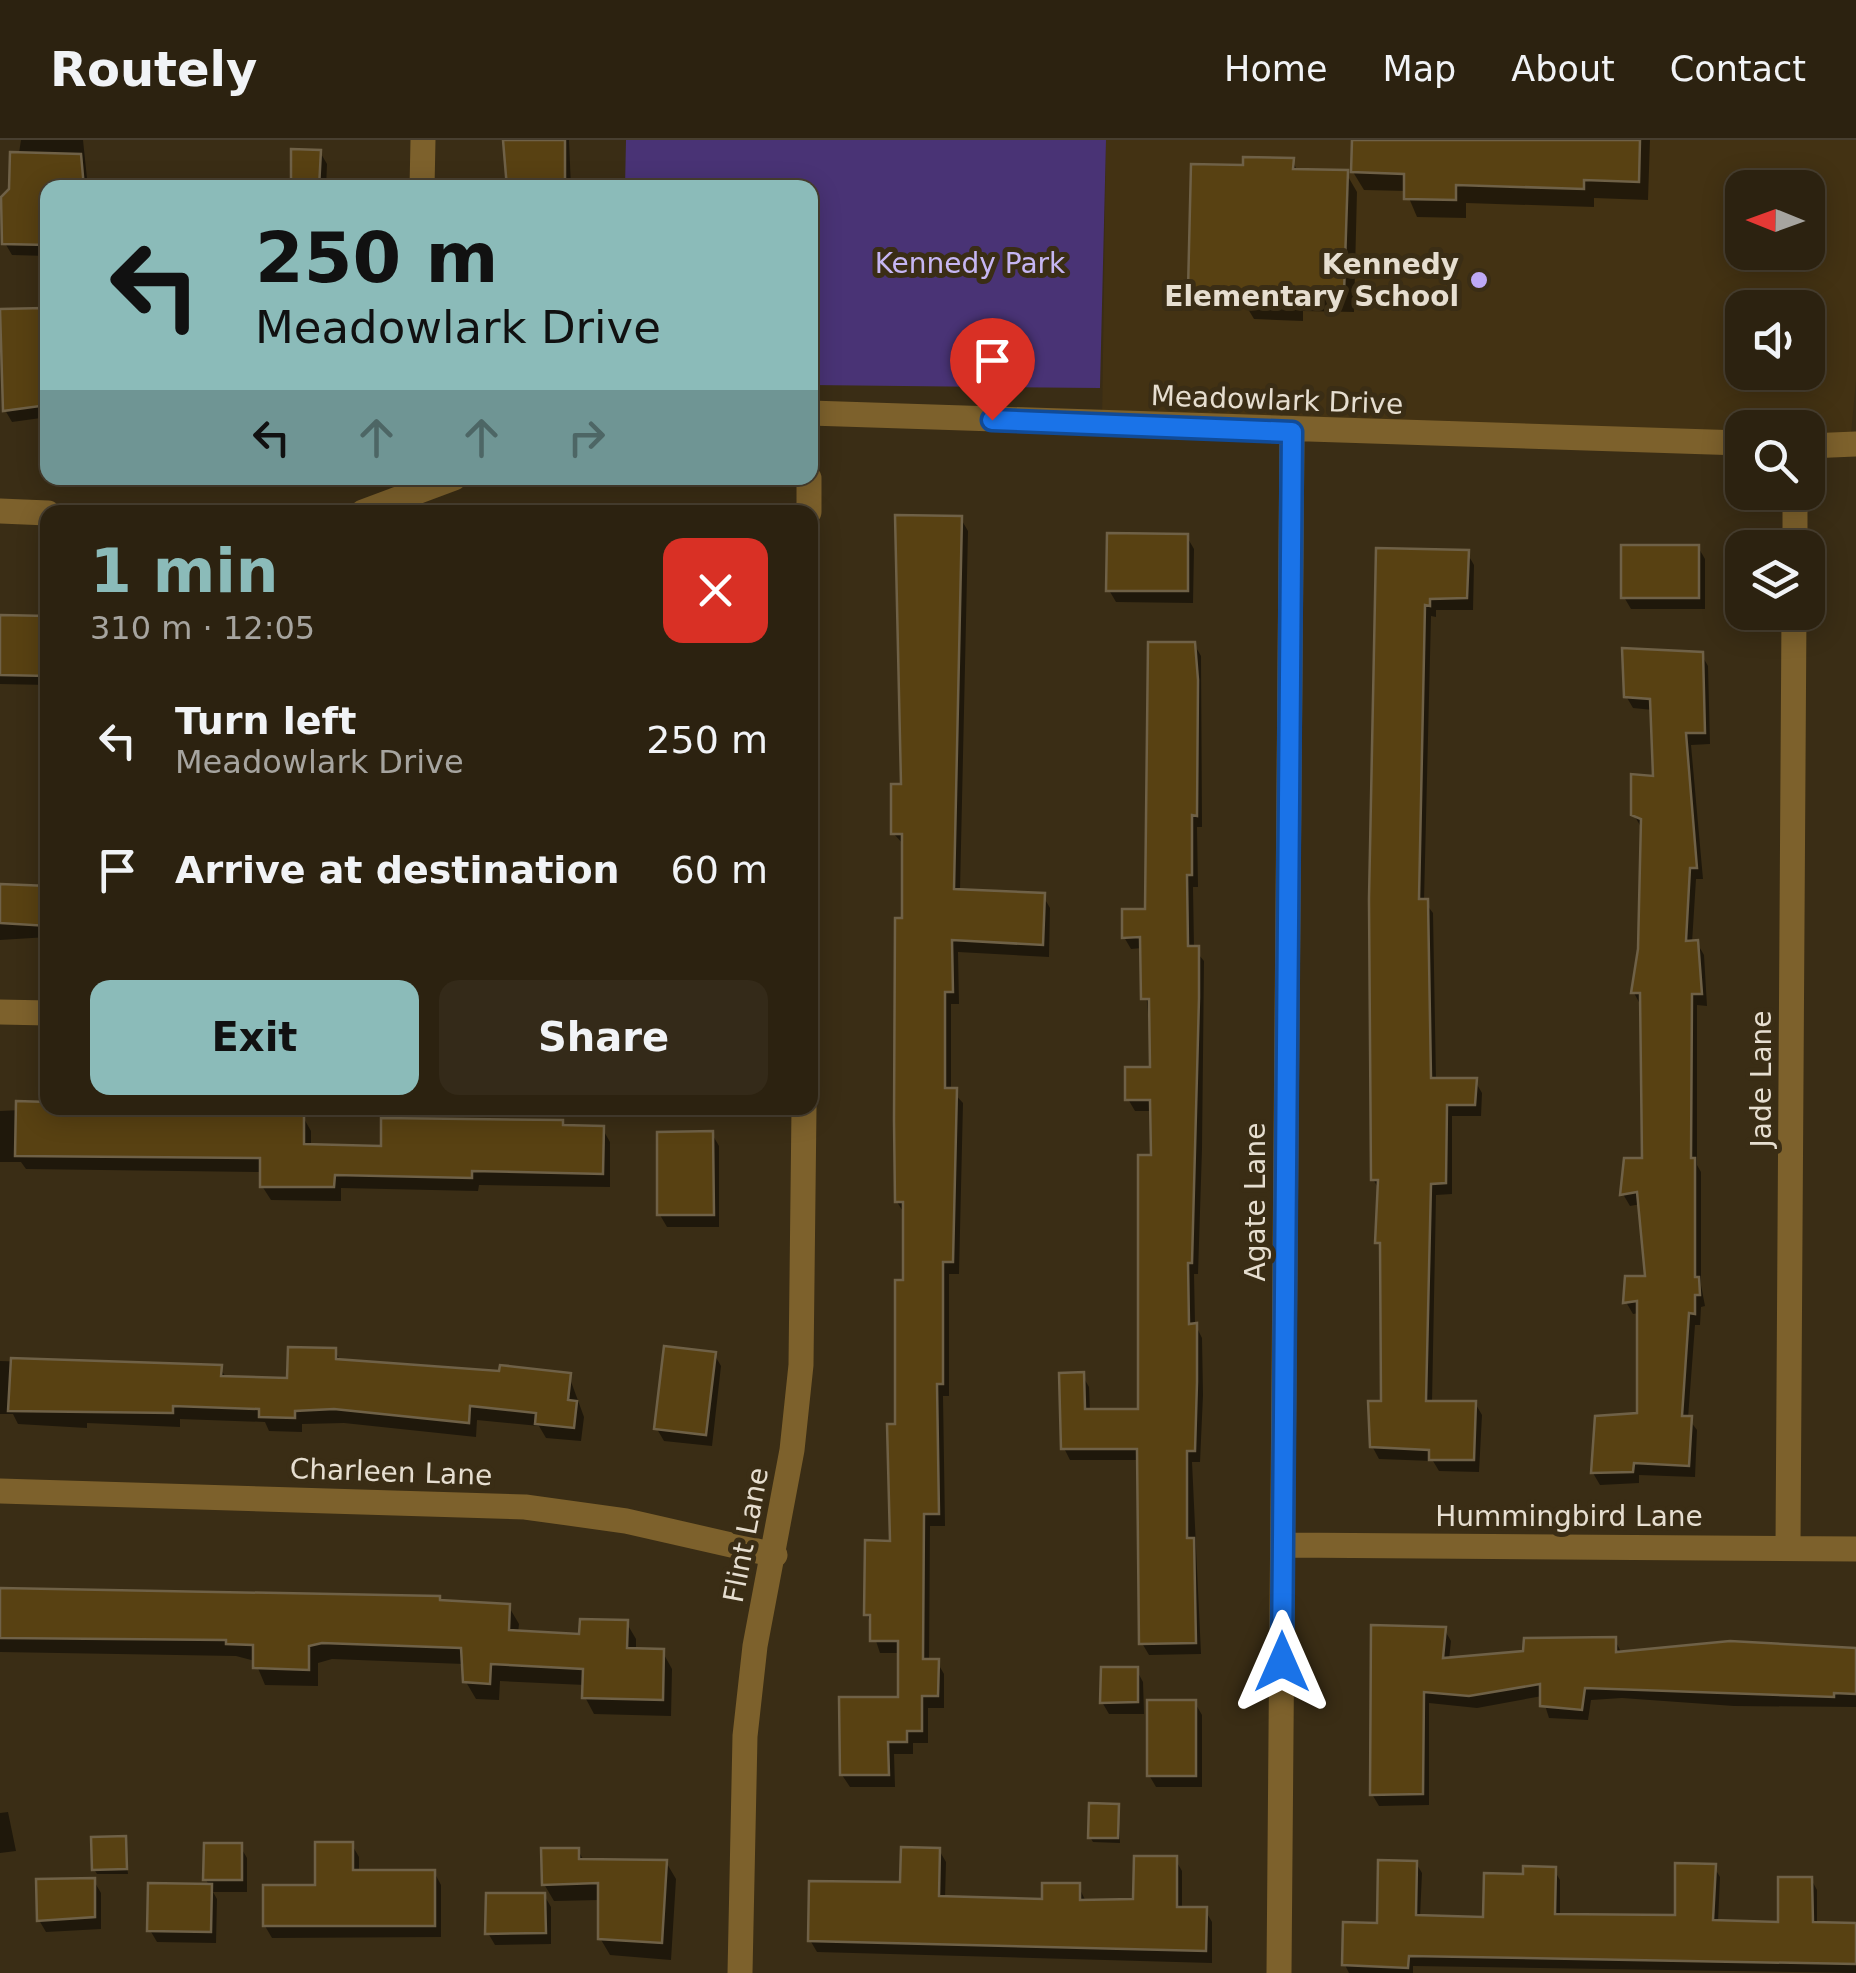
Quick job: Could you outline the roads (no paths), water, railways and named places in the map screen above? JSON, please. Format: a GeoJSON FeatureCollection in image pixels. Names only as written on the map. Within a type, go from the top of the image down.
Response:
{"type":"FeatureCollection","features":[{"type":"Feature","properties":{"kind":"street"},"geometry":{"type":"LineString","coordinates":[[422,180],[423,140]]}},
{"type":"Feature","properties":{"kind":"street","name":"Meadowlark Drive"},"geometry":{"type":"LineString","coordinates":[[818,413],[1292,432],[1623,436],[1725,443]]}},
{"type":"Feature","properties":{"kind":"street","name":"Agate Lane"},"geometry":{"type":"LineString","coordinates":[[1279,1973],[1292,432]]}},
{"type":"Feature","properties":{"kind":"street"},"geometry":{"type":"LineString","coordinates":[[1825,445],[1856,444]]}},
{"type":"Feature","properties":{"kind":"street"},"geometry":{"type":"LineString","coordinates":[[382,505],[435,485]]}},
{"type":"Feature","properties":{"kind":"street"},"geometry":{"type":"LineString","coordinates":[[0,511],[40,513]]}},
{"type":"Feature","properties":{"kind":"street","name":"Jade Lane"},"geometry":{"type":"LineString","coordinates":[[1788,1546],[1794,630]]}},
{"type":"Feature","properties":{"kind":"street"},"geometry":{"type":"LineString","coordinates":[[0,1012],[40,1013]]}},
{"type":"Feature","properties":{"kind":"street","name":"Flint Lane"},"geometry":{"type":"LineString","coordinates":[[740,1973],[745,1736],[755,1646],[775,1555],[800,1365],[804,1115]]}},
{"type":"Feature","properties":{"kind":"street","name":"Charleen Lane"},"geometry":{"type":"LineString","coordinates":[[0,1491],[525,1507],[626,1521],[775,1555]]}},
{"type":"Feature","properties":{"kind":"street","name":"Hummingbird Lane"},"geometry":{"type":"LineString","coordinates":[[1282,1545],[1856,1549]]}},
{"type":"Feature","properties":{"kind":"place","name":"Kennedy Elementary School"},"geometry":{"type":"Point","coordinates":[1479,280]}},
{"type":"Feature","properties":{"kind":"park label","name":"Kennedy Park"},"geometry":{"type":"Point","coordinates":[970,263]}}]}
